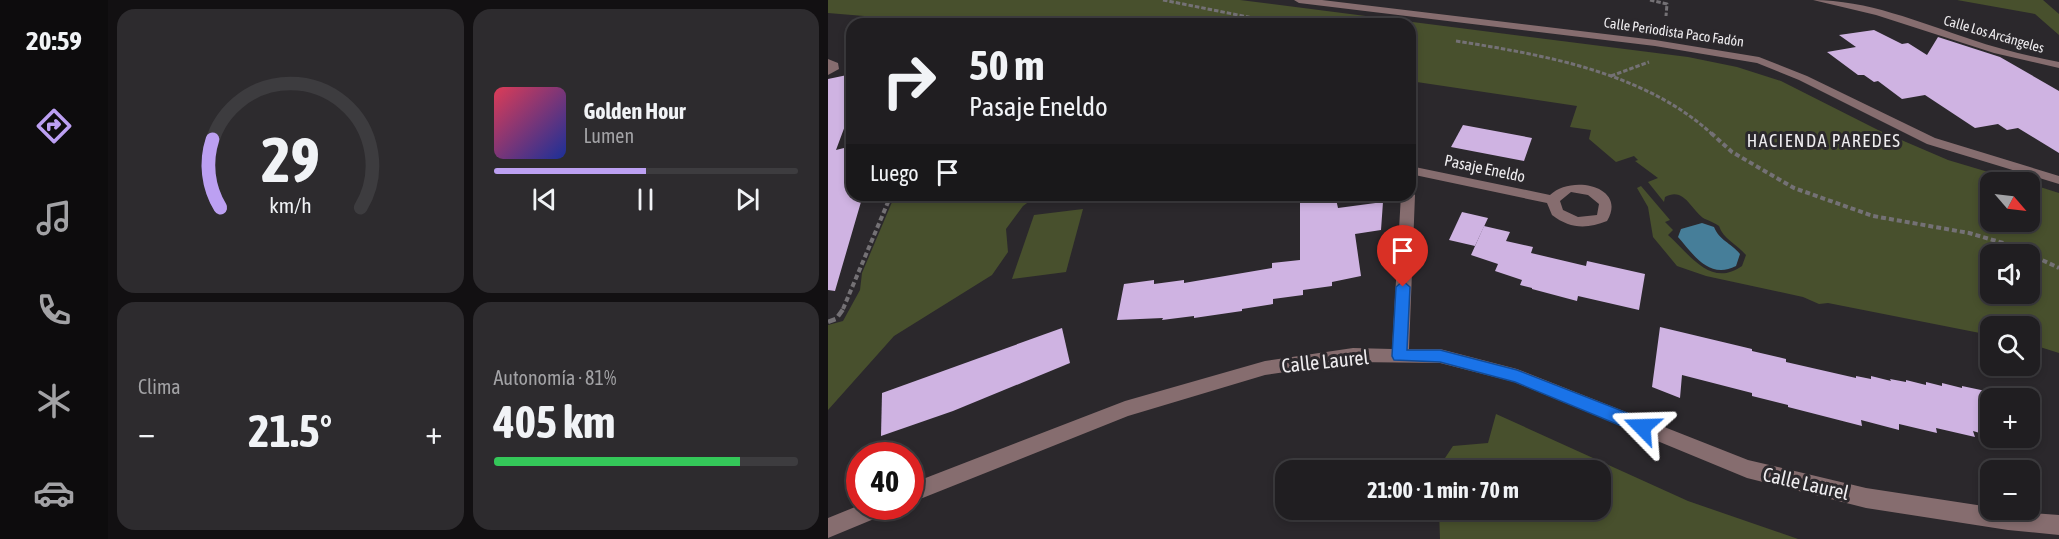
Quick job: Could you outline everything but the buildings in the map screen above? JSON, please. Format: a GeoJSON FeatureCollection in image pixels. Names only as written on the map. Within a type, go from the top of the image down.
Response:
{"type":"FeatureCollection","features":[{"type":"Feature","properties":{"kind":"street","name":"Calle Periodista Paco Fadón"},"geometry":{"type":"LineString","coordinates":[[1299,0],[1655,43],[1759,60],[1803,78],[1931,141],[2059,180]]}},
{"type":"Feature","properties":{"kind":"street","name":"Calle Los Arcángeles"},"geometry":{"type":"LineString","coordinates":[[1818,0],[1839,2],[1873,11],[1988,50],[2059,65]]}},
{"type":"Feature","properties":{"kind":"street"},"geometry":{"type":"LineString","coordinates":[[828,62],[834,65],[834,69],[828,72]]}},
{"type":"Feature","properties":{"kind":"street","name":"Pasaje Eneldo"},"geometry":{"type":"LineString","coordinates":[[1416,171],[1553,200]]}},
{"type":"Feature","properties":{"kind":"street"},"geometry":{"type":"LineString","coordinates":[[1400,356],[1408,201]]}},
{"type":"Feature","properties":{"kind":"street","name":"Calle Laurel"},"geometry":{"type":"LineString","coordinates":[[924,489],[1125,410],[1265,368],[1353,356],[1440,356],[1517,376],[1747,470],[1866,498],[2008,520],[2059,525]]}},
{"type":"Feature","properties":{"kind":"street"},"geometry":{"type":"LineString","coordinates":[[828,528],[847,520]]}},
{"type":"Feature","properties":{"kind":"path"},"geometry":{"type":"LineString","coordinates":[[1163,0],[1253,18]]}},
{"type":"Feature","properties":{"kind":"path"},"geometry":{"type":"LineString","coordinates":[[1650,0],[1667,4],[1666,16]]}},
{"type":"Feature","properties":{"kind":"path"},"geometry":{"type":"LineString","coordinates":[[1450,40],[1539,56],[1611,76],[1668,102],[1701,124],[1732,152],[1794,188],[1873,216],[1969,233],[2010,245],[2059,268]]}},
{"type":"Feature","properties":{"kind":"path"},"geometry":{"type":"LineString","coordinates":[[1611,76],[1632,71],[1657,58],[1661,54],[1655,43]]}},
{"type":"Feature","properties":{"kind":"path"},"geometry":{"type":"LineString","coordinates":[[828,322],[836,319],[846,306],[855,277],[888,201]]}},
{"type":"Feature","properties":{"kind":"green space"},"geometry":{"type":"Polygon","coordinates":[[[828,0],[1240,0],[1381,18],[865,18],[864,16],[828,13],[828,0]]]}},
{"type":"Feature","properties":{"kind":"green space"},"geometry":{"type":"Polygon","coordinates":[[[1957,0],[2043,0],[2059,14],[2059,35],[2035,14],[1957,0]]]}},
{"type":"Feature","properties":{"kind":"green space"},"geometry":{"type":"Polygon","coordinates":[[[1416,22],[1688,57],[1737,67],[1781,81],[1878,130],[1948,160],[1988,172],[1980,172],[1980,232],[2040,232],[2040,187],[2059,193],[2059,353],[2040,347],[2040,316],[1980,316],[1980,333],[1828,303],[1819,304],[1803,297],[1706,276],[1677,266],[1653,237],[1648,207],[1637,188],[1641,186],[1670,220],[1665,222],[1673,230],[1668,235],[1700,265],[1710,271],[1730,272],[1742,266],[1746,255],[1721,231],[1719,226],[1700,215],[1683,197],[1672,194],[1665,197],[1664,202],[1648,182],[1658,178],[1635,161],[1638,160],[1634,156],[1616,162],[1589,139],[1591,130],[1570,127],[1577,106],[1416,82],[1416,22]]]}},
{"type":"Feature","properties":{"kind":"green space"},"geometry":{"type":"Polygon","coordinates":[[[892,201],[1030,201],[1023,206],[1006,229],[1008,252],[992,275],[894,336],[828,410],[828,325],[843,321],[860,290],[862,273],[892,201]]]}},
{"type":"Feature","properties":{"kind":"green space"},"geometry":{"type":"Polygon","coordinates":[[[1083,209],[1066,272],[1012,279],[1034,215],[1083,209]]]}},
{"type":"Feature","properties":{"kind":"green space"},"geometry":{"type":"Polygon","coordinates":[[[1496,414],[1598,460],[1444,460],[1453,446],[1488,443],[1496,414]]]}},
{"type":"Feature","properties":{"kind":"green space"},"geometry":{"type":"Polygon","coordinates":[[[1611,466],[1688,501],[1798,539],[1440,539],[1439,520],[1611,520],[1611,466]]]}},
{"type":"Feature","properties":{"kind":"water"},"geometry":{"type":"Polygon","coordinates":[[[1702,223],[1714,227],[1719,235],[1740,254],[1736,266],[1718,270],[1710,267],[1696,257],[1678,237],[1681,229],[1702,223]]]}},
{"type":"Feature","properties":{"kind":"district","name":"HACIENDA PAREDES"},"geometry":{"type":"Point","coordinates":[1824,140]}},
{"type":"Feature","properties":{"kind":"route"},"geometry":{"type":"LineString","coordinates":[[1403,287],[1400,356],[1440,356],[1517,376],[1642,427]]}}]}
